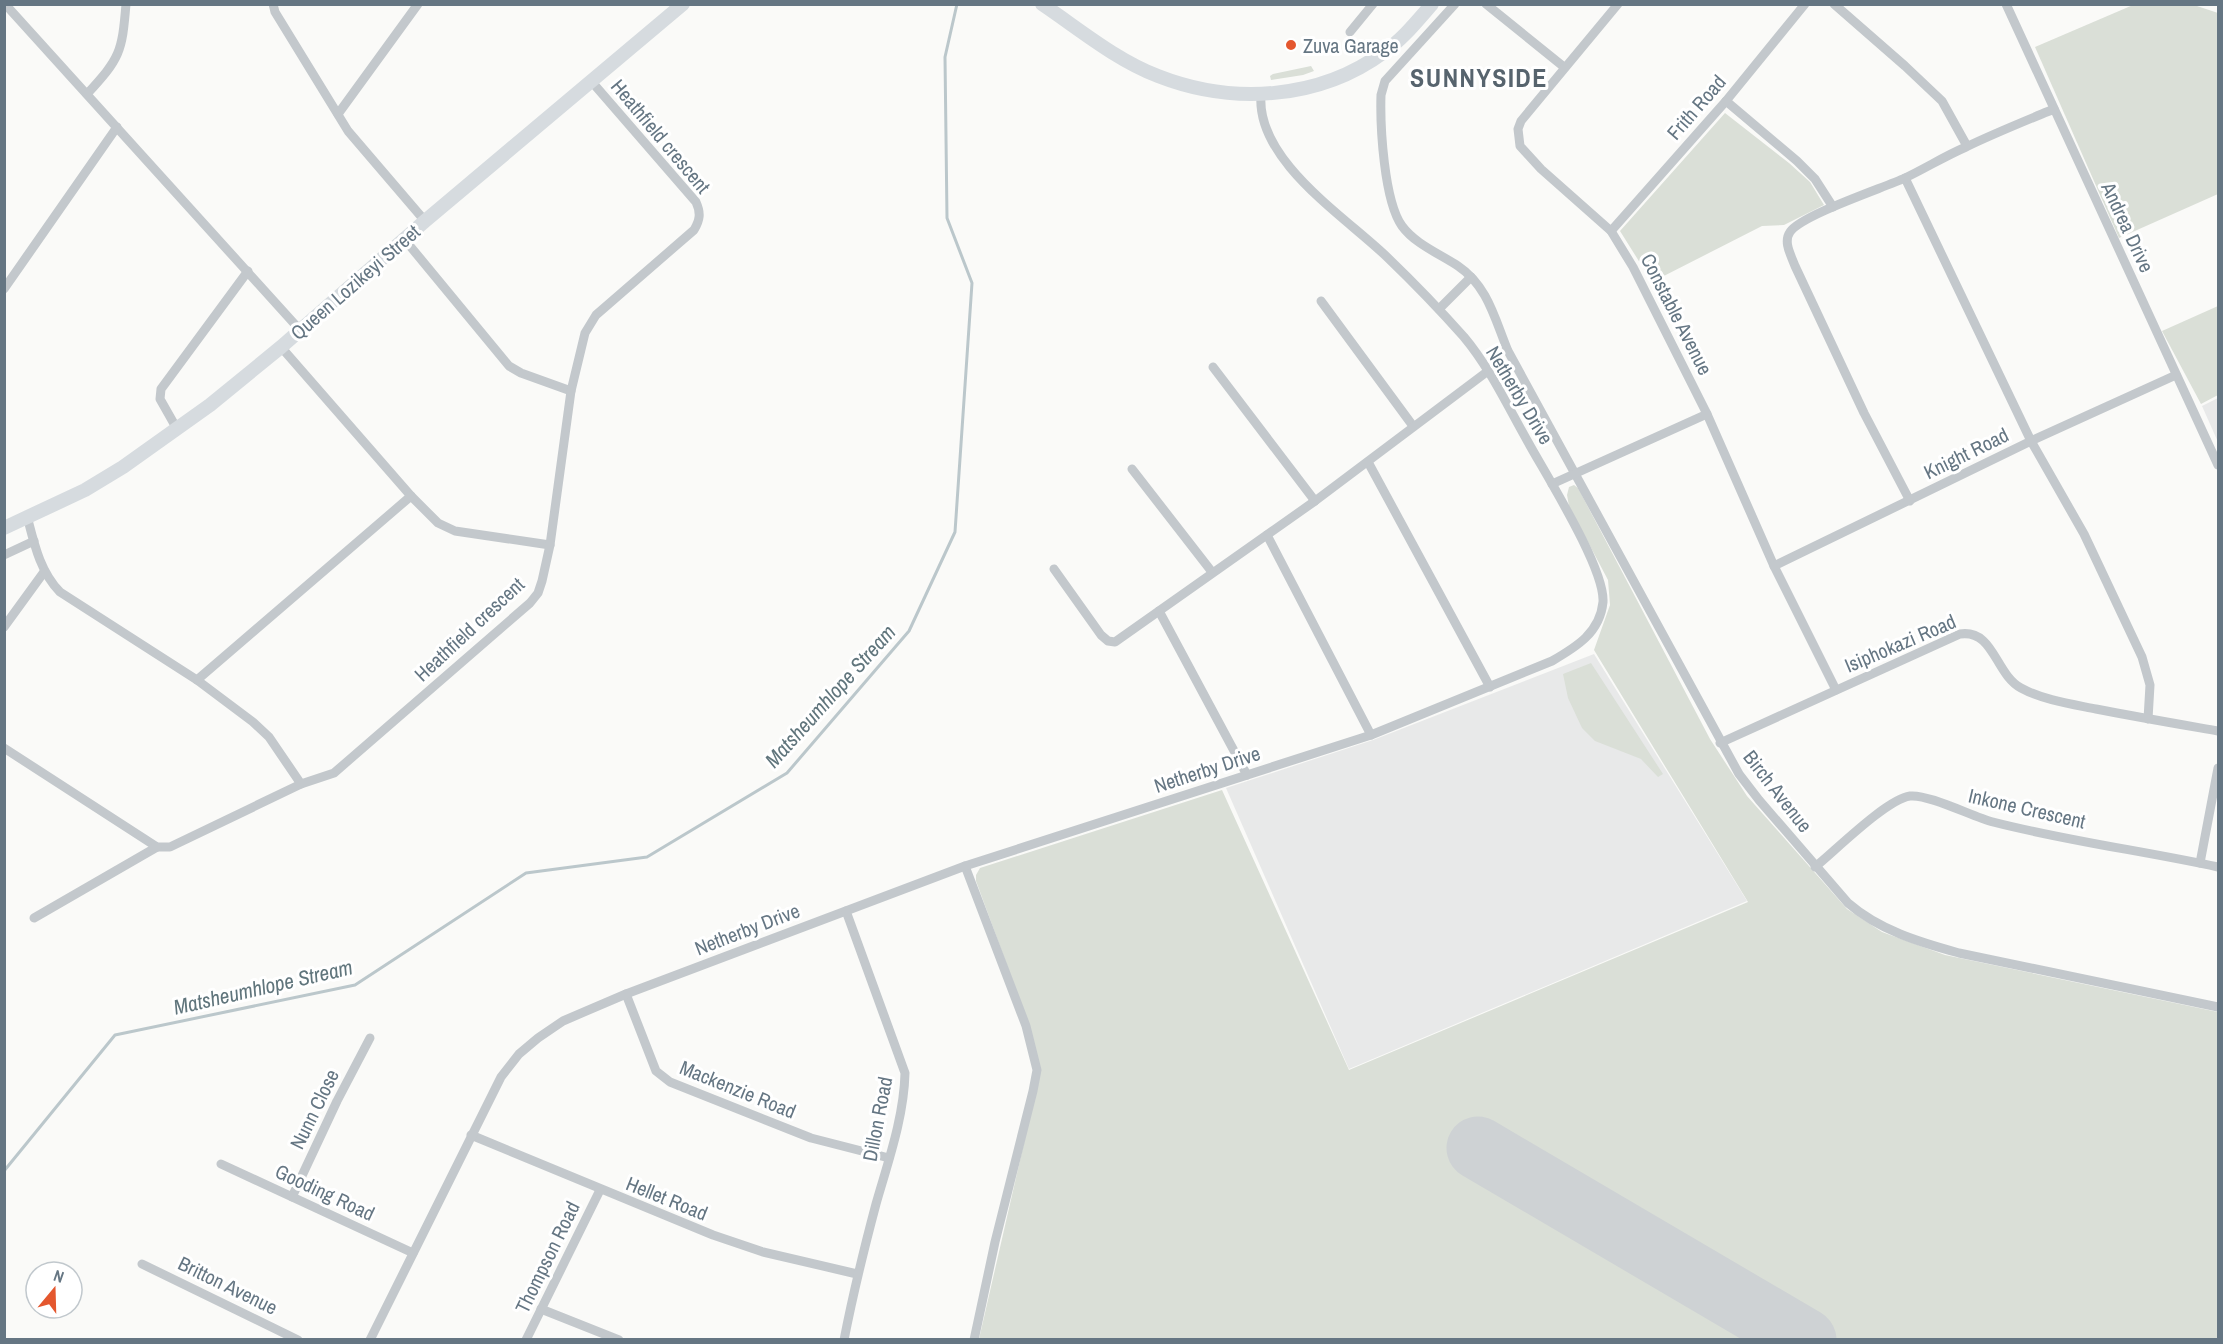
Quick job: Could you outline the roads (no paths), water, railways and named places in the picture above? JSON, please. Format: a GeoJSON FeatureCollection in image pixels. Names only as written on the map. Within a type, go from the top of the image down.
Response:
{"type":"FeatureCollection","features":[{"type":"Feature","properties":{"kind":"main road","name":"Queen Lozikeyi Street"},"geometry":{"type":"LineString","coordinates":[[4,528],[86,490],[177,429],[281,347],[425,221],[683,4]]}},
{"type":"Feature","properties":{"kind":"main road"},"geometry":{"type":"LineString","coordinates":[[1042,4],[1128,61],[1158,76],[1219,92],[1261,95],[1302,89],[1328,81],[1366,63],[1402,38],[1432,4]]}},
{"type":"Feature","properties":{"kind":"street"},"geometry":{"type":"LineString","coordinates":[[5,4],[300,330]]}},
{"type":"Feature","properties":{"kind":"street"},"geometry":{"type":"LineString","coordinates":[[87,94],[111,67],[120,52],[126,4]]}},
{"type":"Feature","properties":{"kind":"street"},"geometry":{"type":"LineString","coordinates":[[273,4],[275,12],[359,146],[425,221]]}},
{"type":"Feature","properties":{"kind":"street"},"geometry":{"type":"LineString","coordinates":[[338,114],[418,4]]}},
{"type":"Feature","properties":{"kind":"street"},"geometry":{"type":"LineString","coordinates":[[1350,32],[1373,4]]}},
{"type":"Feature","properties":{"kind":"street","name":"Birch Avenue"},"geometry":{"type":"LineString","coordinates":[[1455,4],[1385,81],[1381,95],[1381,111],[1389,193],[1394,210],[1402,226],[1419,241],[1459,267],[1481,288],[1490,303],[1508,351],[1738,774],[1848,903],[1859,913],[1884,927],[1924,943],[1959,953],[2218,1007]]}},
{"type":"Feature","properties":{"kind":"street"},"geometry":{"type":"LineString","coordinates":[[1486,4],[1564,67]]}},
{"type":"Feature","properties":{"kind":"street","name":"Constable Avenue"},"geometry":{"type":"LineString","coordinates":[[1618,4],[1521,121],[1518,129],[1520,146],[1541,169],[1611,231],[1633,267],[1707,414],[1774,566],[1836,690]]}},
{"type":"Feature","properties":{"kind":"street","name":"Frith Road"},"geometry":{"type":"LineString","coordinates":[[1611,231],[1726,101],[1805,4]]}},
{"type":"Feature","properties":{"kind":"street"},"geometry":{"type":"LineString","coordinates":[[1834,4],[1942,101],[1967,146]]}},
{"type":"Feature","properties":{"kind":"street","name":"Andrea Drive"},"geometry":{"type":"LineString","coordinates":[[2006,4],[2218,465]]}},
{"type":"Feature","properties":{"kind":"street","name":"Heathfield crescent"},"geometry":{"type":"LineString","coordinates":[[34,918],[157,847],[170,847],[301,784],[334,773],[530,603],[538,593],[550,545],[571,391],[585,333],[596,315],[694,230],[700,217],[700,209],[696,202],[592,82]]}},
{"type":"Feature","properties":{"kind":"street","name":"Netherby Drive"},"geometry":{"type":"LineString","coordinates":[[370,1340],[501,1077],[519,1054],[537,1038],[563,1022],[626,994],[965,866],[1371,735],[1552,661],[1574,648],[1590,633],[1601,614],[1603,594],[1597,575],[1552,484],[1488,371],[1465,339],[1388,257],[1314,193],[1289,168],[1274,145],[1265,123],[1260,109],[1261,95]]}},
{"type":"Feature","properties":{"kind":"street"},"geometry":{"type":"LineString","coordinates":[[1726,101],[1803,167],[1815,179],[1833,207]]}},
{"type":"Feature","properties":{"kind":"street"},"geometry":{"type":"LineString","coordinates":[[1910,501],[1846,376],[1788,248],[1789,232],[1795,226],[1833,207],[1905,178],[1967,146],[2054,109]]}},
{"type":"Feature","properties":{"kind":"street"},"geometry":{"type":"LineString","coordinates":[[4,289],[117,127]]}},
{"type":"Feature","properties":{"kind":"street"},"geometry":{"type":"LineString","coordinates":[[1905,178],[2031,441],[2085,534],[2142,657],[2150,685],[2148,719]]}},
{"type":"Feature","properties":{"kind":"street"},"geometry":{"type":"LineString","coordinates":[[405,240],[509,366],[521,373],[571,391]]}},
{"type":"Feature","properties":{"kind":"street"},"geometry":{"type":"LineString","coordinates":[[177,429],[160,399],[160,389],[248,271]]}},
{"type":"Feature","properties":{"kind":"street"},"geometry":{"type":"LineString","coordinates":[[1438,309],[1471,277]]}},
{"type":"Feature","properties":{"kind":"street"},"geometry":{"type":"LineString","coordinates":[[1321,301],[1413,426]]}},
{"type":"Feature","properties":{"kind":"street"},"geometry":{"type":"LineString","coordinates":[[281,347],[438,524],[550,545]]}},
{"type":"Feature","properties":{"kind":"street"},"geometry":{"type":"LineString","coordinates":[[1213,367],[1315,501]]}},
{"type":"Feature","properties":{"kind":"street"},"geometry":{"type":"LineString","coordinates":[[1054,569],[1101,635],[1111,642],[1315,501],[1488,371]]}},
{"type":"Feature","properties":{"kind":"street","name":"Knight Road"},"geometry":{"type":"LineString","coordinates":[[1774,566],[2031,441],[2176,375]]}},
{"type":"Feature","properties":{"kind":"street"},"geometry":{"type":"LineString","coordinates":[[1552,484],[1707,414]]}},
{"type":"Feature","properties":{"kind":"street"},"geometry":{"type":"LineString","coordinates":[[1368,462],[1490,687]]}},
{"type":"Feature","properties":{"kind":"street"},"geometry":{"type":"LineString","coordinates":[[1132,469],[1212,572]]}},
{"type":"Feature","properties":{"kind":"street"},"geometry":{"type":"LineString","coordinates":[[197,680],[411,496]]}},
{"type":"Feature","properties":{"kind":"street"},"geometry":{"type":"LineString","coordinates":[[27,516],[44,572],[60,592],[197,680],[253,722],[268,736],[301,784]]}},
{"type":"Feature","properties":{"kind":"street"},"geometry":{"type":"LineString","coordinates":[[1267,535],[1371,735]]}},
{"type":"Feature","properties":{"kind":"street"},"geometry":{"type":"LineString","coordinates":[[4,555],[34,542]]}},
{"type":"Feature","properties":{"kind":"street"},"geometry":{"type":"LineString","coordinates":[[4,627],[44,572]]}},
{"type":"Feature","properties":{"kind":"street"},"geometry":{"type":"LineString","coordinates":[[1159,611],[1247,775]]}},
{"type":"Feature","properties":{"kind":"street","name":"Isiphokazi Road"},"geometry":{"type":"LineString","coordinates":[[1720,743],[1960,634],[1968,633],[1977,634],[1984,640],[2008,679],[2018,687],[2032,693],[2072,704],[2218,730]]}},
{"type":"Feature","properties":{"kind":"street"},"geometry":{"type":"LineString","coordinates":[[4,748],[157,847]]}},
{"type":"Feature","properties":{"kind":"street"},"geometry":{"type":"LineString","coordinates":[[2200,863],[2218,768]]}},
{"type":"Feature","properties":{"kind":"street","name":"Inkone Crescent"},"geometry":{"type":"LineString","coordinates":[[1815,867],[1892,803],[1910,796],[1927,799],[1969,815],[2006,825],[2218,867]]}},
{"type":"Feature","properties":{"kind":"street"},"geometry":{"type":"LineString","coordinates":[[965,866],[1026,1026],[1037,1070],[1034,1090],[995,1242],[974,1340]]}},
{"type":"Feature","properties":{"kind":"street","name":"Dillon Road"},"geometry":{"type":"LineString","coordinates":[[843,1340],[856,1274],[889,1158],[904,1092],[905,1073],[846,911]]}},
{"type":"Feature","properties":{"kind":"street","name":"Mackenzie Road"},"geometry":{"type":"LineString","coordinates":[[626,994],[656,1071],[670,1082],[811,1138],[889,1158]]}},
{"type":"Feature","properties":{"kind":"street","name":"Nunn Close"},"geometry":{"type":"LineString","coordinates":[[292,1197],[336,1101],[370,1038]]}},
{"type":"Feature","properties":{"kind":"street","name":"Hellet Road"},"geometry":{"type":"LineString","coordinates":[[471,1135],[600,1190],[733,1242],[764,1252],[856,1274]]}},
{"type":"Feature","properties":{"kind":"street","name":"Gooding Road"},"geometry":{"type":"LineString","coordinates":[[222,1164],[413,1253]]}},
{"type":"Feature","properties":{"kind":"street","name":"Thompson Road"},"geometry":{"type":"LineString","coordinates":[[526,1340],[600,1190]]}},
{"type":"Feature","properties":{"kind":"street","name":"Britton Avenue"},"geometry":{"type":"LineString","coordinates":[[142,1264],[298,1340]]}},
{"type":"Feature","properties":{"kind":"street"},"geometry":{"type":"LineString","coordinates":[[541,1309],[619,1340]]}},
{"type":"Feature","properties":{"kind":"waterway","name":"Matsheumhlope Stream"},"geometry":{"type":"LineString","coordinates":[[4,1171],[115,1035],[355,985],[526,873],[647,857],[787,773],[909,631],[955,532],[972,283],[947,218],[945,57],[957,4]]}},
{"type":"Feature","properties":{"kind":"place","name":"Zuva Garage"},"geometry":{"type":"Point","coordinates":[1291,45]}},
{"type":"Feature","properties":{"kind":"district","name":"SUNNYSIDE"},"geometry":{"type":"Point","coordinates":[1479,77]}}]}
